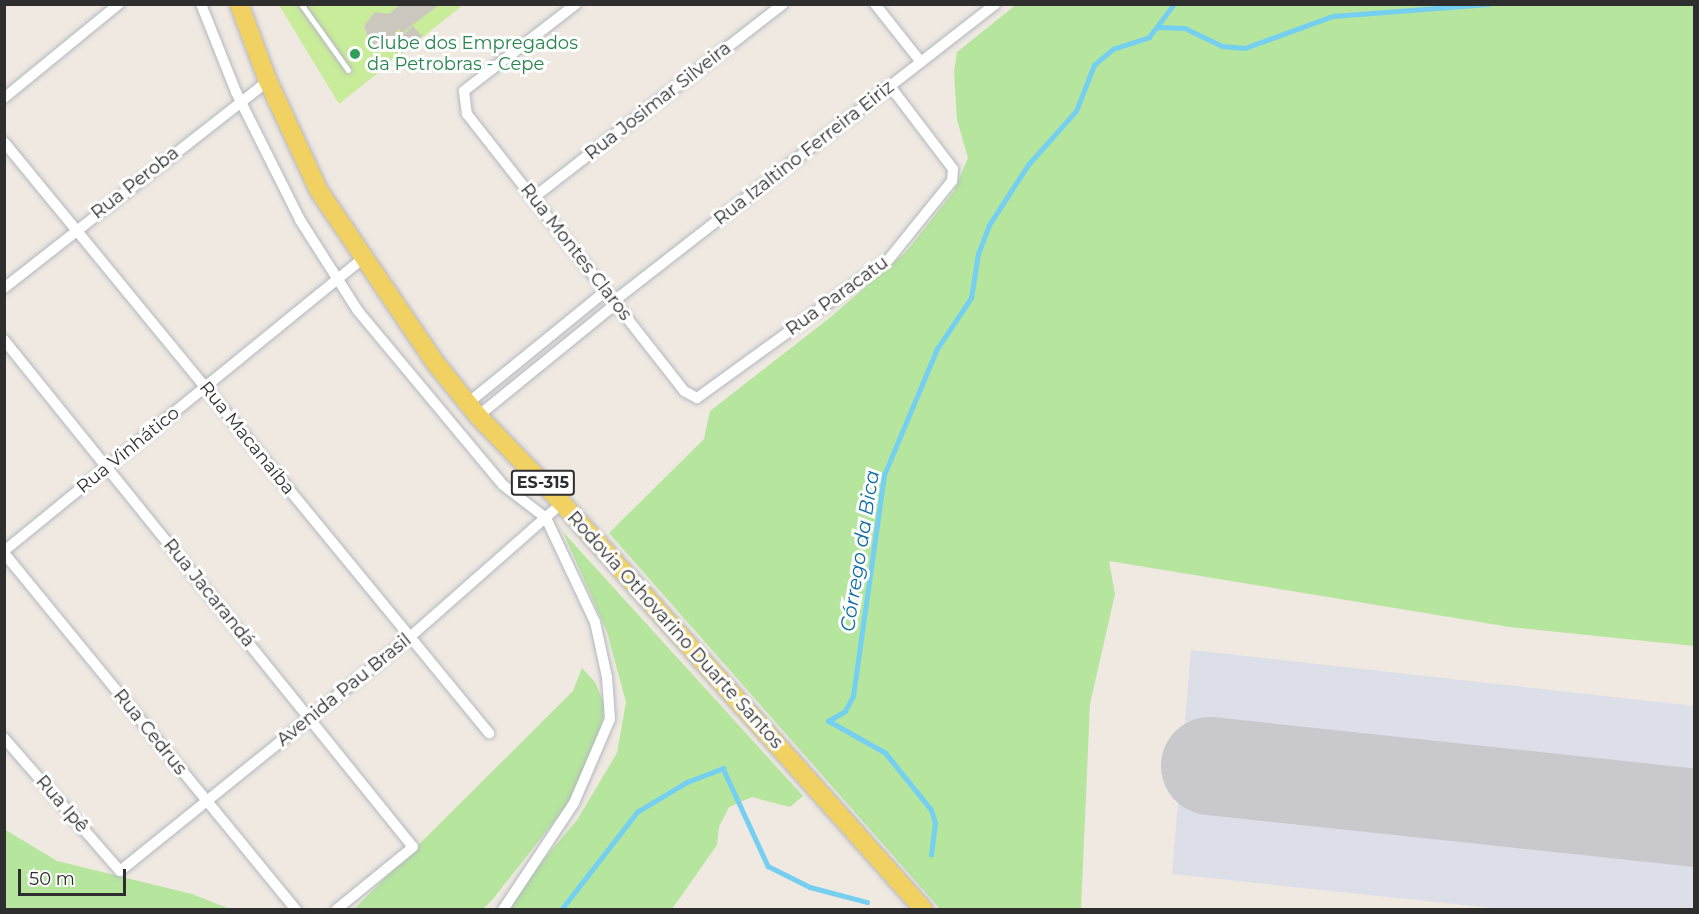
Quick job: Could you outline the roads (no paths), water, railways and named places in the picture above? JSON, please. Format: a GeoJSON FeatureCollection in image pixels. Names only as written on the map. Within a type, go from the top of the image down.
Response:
{"type":"FeatureCollection","features":[{"type":"Feature","properties":{"kind":"main road","name":"Rodovia Othovarino Duarte Santos"},"geometry":{"type":"LineString","coordinates":[[239,4],[268,81],[319,191],[362,259],[473,410],[562,504],[924,909]]}},
{"type":"Feature","properties":{"kind":"street"},"geometry":{"type":"LineString","coordinates":[[4,98],[119,4]]}},
{"type":"Feature","properties":{"kind":"street","name":"Rodovia Othovarino Duarte Santos"},"geometry":{"type":"LineString","coordinates":[[201,4],[241,102],[300,220],[358,311],[503,485],[546,518]]}},
{"type":"Feature","properties":{"kind":"street","name":"Rua Montes Claros"},"geometry":{"type":"LineString","coordinates":[[576,4],[465,91],[463,100],[467,114],[684,390],[697,398]]}},
{"type":"Feature","properties":{"kind":"street","name":"Rua Josimar Silveira"},"geometry":{"type":"LineString","coordinates":[[533,198],[783,4]]}},
{"type":"Feature","properties":{"kind":"street"},"geometry":{"type":"LineString","coordinates":[[875,4],[921,62]]}},
{"type":"Feature","properties":{"kind":"street","name":"Rua Izaltino Ferreira Eiriz"},"geometry":{"type":"LineString","coordinates":[[473,410],[615,302],[995,4]]}},
{"type":"Feature","properties":{"kind":"street","name":"Rua Peroba"},"geometry":{"type":"LineString","coordinates":[[4,288],[75,229],[268,81]]}},
{"type":"Feature","properties":{"kind":"street","name":"Rua Paracatu"},"geometry":{"type":"LineString","coordinates":[[697,398],[889,259],[952,181],[953,169],[890,86]]}},
{"type":"Feature","properties":{"kind":"street","name":"Rua Macanaíba"},"geometry":{"type":"LineString","coordinates":[[4,142],[489,733]]}},
{"type":"Feature","properties":{"kind":"street","name":"Rua Vinhático"},"geometry":{"type":"LineString","coordinates":[[4,552],[362,259]]}},
{"type":"Feature","properties":{"kind":"street"},"geometry":{"type":"LineString","coordinates":[[473,410],[606,291]]}},
{"type":"Feature","properties":{"kind":"street","name":"Rua Jacarandá"},"geometry":{"type":"LineString","coordinates":[[4,340],[412,847],[336,909]]}},
{"type":"Feature","properties":{"kind":"street","name":"Avenida Pau Brasil"},"geometry":{"type":"LineString","coordinates":[[120,871],[410,637],[562,504]]}},
{"type":"Feature","properties":{"kind":"street"},"geometry":{"type":"LineString","coordinates":[[503,909],[574,803],[610,719],[607,677],[595,622],[546,518]]}},
{"type":"Feature","properties":{"kind":"street","name":"Rua Cedrus"},"geometry":{"type":"LineString","coordinates":[[4,552],[297,909]]}},
{"type":"Feature","properties":{"kind":"street","name":"Rua Ipê"},"geometry":{"type":"LineString","coordinates":[[4,738],[120,871]]}},
{"type":"Feature","properties":{"kind":"lane"},"geometry":{"type":"LineString","coordinates":[[301,4],[348,70]]}},
{"type":"Feature","properties":{"kind":"waterway","name":"Córrego da Bica"},"geometry":{"type":"LineString","coordinates":[[931,855],[935,823],[931,810],[885,753],[828,721],[845,711],[853,696],[884,475],[937,349],[971,298],[978,254],[989,225],[1028,165],[1076,111],[1094,65],[1113,49],[1149,37],[1174,4]]}},
{"type":"Feature","properties":{"kind":"waterway"},"geometry":{"type":"LineString","coordinates":[[1158,27],[1185,28],[1222,46],[1245,48],[1333,16],[1489,4]]}},
{"type":"Feature","properties":{"kind":"waterway","name":"Córrego da Bica"},"geometry":{"type":"LineString","coordinates":[[561,910],[637,812],[687,782],[723,768],[768,866],[810,887],[867,902]]}},
{"type":"Feature","properties":{"kind":"place","name":"Clube dos Empregados da Petrobras - Cepe"},"geometry":{"type":"Point","coordinates":[355,54]}}]}
